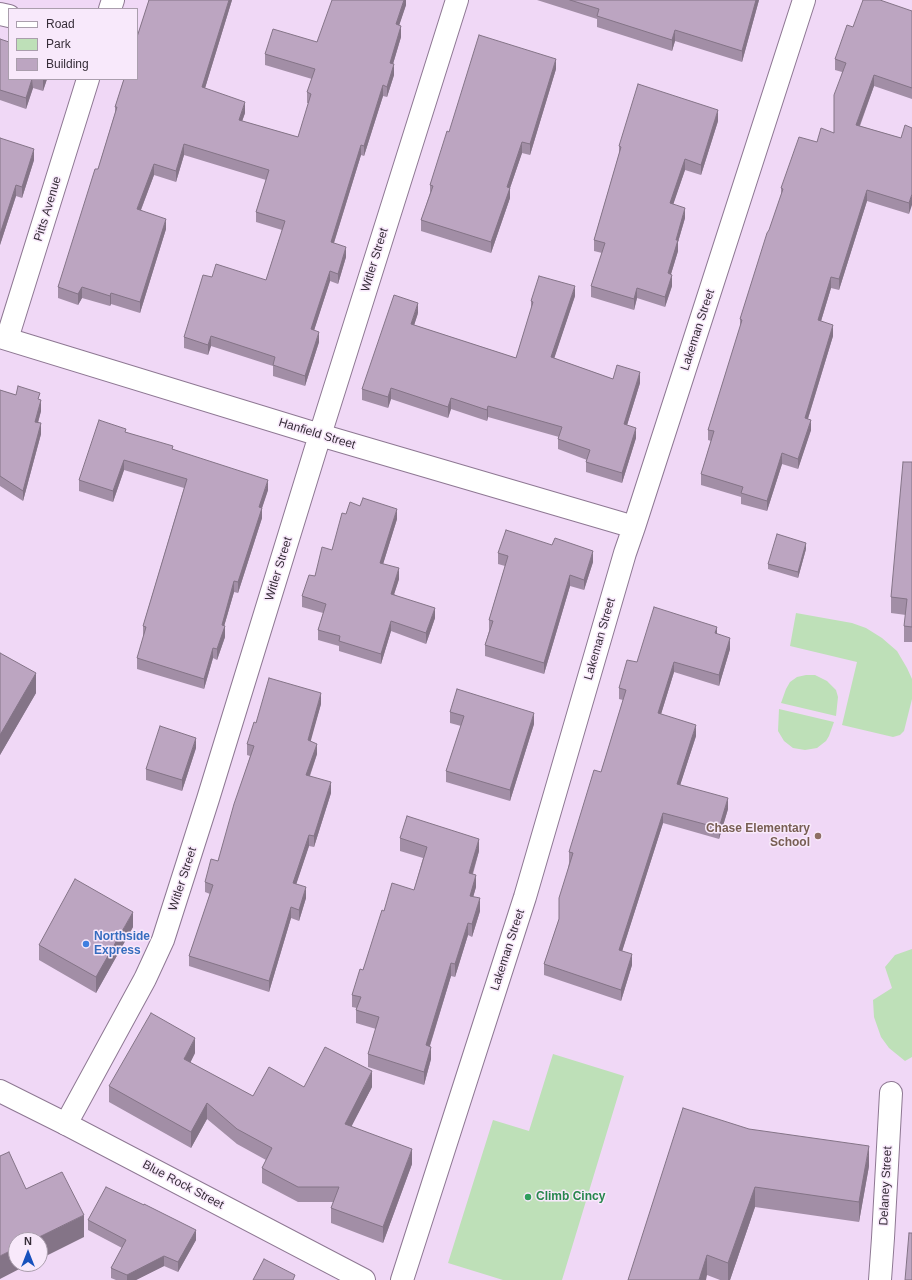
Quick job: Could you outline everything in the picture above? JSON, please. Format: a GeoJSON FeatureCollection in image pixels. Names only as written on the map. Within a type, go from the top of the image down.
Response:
{"type":"FeatureCollection","features":[{"type":"Feature","properties":{"kind":"street","name":"Witler Street"},"geometry":{"type":"LineString","coordinates":[[66,1124],[164,940],[456,0]]}},
{"type":"Feature","properties":{"kind":"street","name":"Lakeman Street"},"geometry":{"type":"LineString","coordinates":[[402,1280],[525,897],[625,553],[804,0]]}},
{"type":"Feature","properties":{"kind":"street","name":"Pitts Avenue"},"geometry":{"type":"LineString","coordinates":[[4,338],[88,80]]}},
{"type":"Feature","properties":{"kind":"street","name":"Hanfield Street"},"geometry":{"type":"LineString","coordinates":[[4,338],[320,435],[634,527]]}},
{"type":"Feature","properties":{"kind":"street","name":"Blue Rock Street"},"geometry":{"type":"LineString","coordinates":[[0,1091],[364,1280]]}},
{"type":"Feature","properties":{"kind":"street","name":"Delaney Street"},"geometry":{"type":"LineString","coordinates":[[880,1280],[891,1093]]}},
{"type":"Feature","properties":{"kind":"green space"},"geometry":{"type":"Polygon","coordinates":[[[796,613],[852,623],[866,628],[882,638],[897,651],[912,679],[912,699],[904,731],[900,735],[893,737],[842,725],[857,662],[790,646],[796,613]]]}},
{"type":"Feature","properties":{"kind":"green space"},"geometry":{"type":"Polygon","coordinates":[[[815,675],[827,681],[836,690],[838,697],[836,716],[781,703],[790,682],[797,677],[815,675]]]}},
{"type":"Feature","properties":{"kind":"green space"},"geometry":{"type":"Polygon","coordinates":[[[779,709],[834,722],[826,741],[817,748],[805,750],[793,748],[784,741],[778,731],[779,709]]]}},
{"type":"Feature","properties":{"kind":"green space"},"geometry":{"type":"Polygon","coordinates":[[[912,949],[912,1057],[905,1061],[889,1048],[881,1037],[874,1017],[873,1000],[892,988],[885,967],[895,955],[912,949]]]}},
{"type":"Feature","properties":{"kind":"green space","name":"Climb Cincy"},"geometry":{"type":"Polygon","coordinates":[[[553,1054],[624,1076],[562,1280],[503,1280],[448,1263],[493,1120],[529,1131],[553,1054]]]}},
{"type":"Feature","properties":{"kind":"building"},"geometry":{"type":"Polygon","coordinates":[[[149,0],[229,0],[202,87],[245,102],[239,120],[298,137],[311,94],[307,92],[315,69],[265,54],[273,29],[317,42],[332,0],[404,0],[396,24],[401,26],[390,63],[394,64],[387,87],[383,85],[364,146],[361,145],[331,242],[346,247],[338,274],[330,271],[311,329],[319,332],[305,376],[273,365],[275,357],[211,336],[208,345],[184,337],[203,275],[212,277],[216,264],[266,280],[285,221],[256,212],[269,170],[184,144],[176,171],[154,164],[137,209],[166,219],[140,302],[111,293],[110,296],[82,287],[78,294],[58,287],[95,169],[98,169],[124,80],[138,80],[138,34],[149,0]]]}},
{"type":"Feature","properties":{"kind":"building"},"geometry":{"type":"Polygon","coordinates":[[[570,0],[756,0],[742,51],[675,30],[672,40],[597,16],[599,9],[570,0]]]}},
{"type":"Feature","properties":{"kind":"building"},"geometry":{"type":"Polygon","coordinates":[[[863,0],[880,0],[912,11],[912,88],[874,75],[856,125],[901,138],[905,125],[912,128],[912,194],[909,203],[867,190],[839,279],[831,277],[818,320],[833,325],[805,418],[811,420],[798,459],[782,453],[767,501],[741,493],[743,487],[701,474],[714,431],[708,430],[742,320],[740,319],[767,233],[783,189],[781,188],[799,137],[817,142],[821,128],[834,133],[834,95],[846,63],[835,59],[847,25],[853,27],[863,0]]]}},
{"type":"Feature","properties":{"kind":"building"},"geometry":{"type":"Polygon","coordinates":[[[479,35],[556,59],[530,144],[522,142],[507,187],[510,188],[491,242],[421,220],[433,186],[430,185],[447,131],[449,132],[479,35]]]}},
{"type":"Feature","properties":{"kind":"building"},"geometry":{"type":"Polygon","coordinates":[[[0,39],[8,42],[8,80],[32,80],[26,98],[0,90],[0,39]]]}},
{"type":"Feature","properties":{"kind":"building"},"geometry":{"type":"Polygon","coordinates":[[[638,84],[718,110],[701,165],[685,159],[670,203],[685,208],[676,240],[678,240],[668,273],[672,275],[665,297],[637,288],[634,299],[591,286],[605,243],[594,240],[621,147],[619,146],[638,84]]]}},
{"type":"Feature","properties":{"kind":"building"},"geometry":{"type":"Polygon","coordinates":[[[0,138],[34,149],[22,187],[16,185],[0,234],[0,138]]]}},
{"type":"Feature","properties":{"kind":"building"},"geometry":{"type":"Polygon","coordinates":[[[539,276],[575,286],[551,357],[613,379],[617,365],[640,372],[624,424],[636,428],[622,473],[586,462],[590,450],[558,439],[562,427],[488,406],[487,410],[451,398],[448,407],[391,388],[388,397],[362,389],[394,295],[418,303],[411,324],[516,358],[533,302],[531,301],[539,276]]]}},
{"type":"Feature","properties":{"kind":"building"},"geometry":{"type":"Polygon","coordinates":[[[18,386],[40,393],[38,399],[41,400],[35,422],[41,423],[23,491],[0,476],[0,390],[16,395],[18,386]]]}},
{"type":"Feature","properties":{"kind":"building"},"geometry":{"type":"Polygon","coordinates":[[[99,420],[126,429],[125,432],[173,446],[172,449],[268,480],[259,507],[262,508],[238,582],[234,581],[222,625],[225,626],[217,649],[213,648],[204,679],[137,658],[146,627],[143,626],[187,479],[124,460],[113,491],[79,480],[99,420]]]}},
{"type":"Feature","properties":{"kind":"building"},"geometry":{"type":"Polygon","coordinates":[[[903,462],[912,462],[912,627],[904,626],[907,599],[891,597],[903,462]]]}},
{"type":"Feature","properties":{"kind":"building"},"geometry":{"type":"Polygon","coordinates":[[[363,498],[397,509],[380,563],[399,568],[391,594],[435,608],[426,633],[391,621],[381,654],[339,641],[340,636],[318,630],[326,604],[302,596],[309,575],[315,576],[322,547],[332,550],[342,513],[346,514],[350,502],[360,506],[363,498]]]}},
{"type":"Feature","properties":{"kind":"building"},"geometry":{"type":"Polygon","coordinates":[[[506,530],[552,545],[555,538],[593,551],[584,580],[570,575],[544,663],[485,645],[493,621],[489,620],[508,556],[498,553],[506,530]]]}},
{"type":"Feature","properties":{"kind":"building"},"geometry":{"type":"Polygon","coordinates":[[[777,534],[806,543],[798,572],[768,564],[777,534]]]}},
{"type":"Feature","properties":{"kind":"building"},"geometry":{"type":"Polygon","coordinates":[[[654,607],[717,627],[715,633],[730,638],[719,675],[674,662],[658,713],[696,725],[677,784],[728,798],[719,828],[663,813],[619,950],[632,954],[621,990],[544,964],[559,919],[559,898],[573,853],[569,852],[594,770],[601,772],[626,690],[619,688],[627,660],[637,662],[654,607]]]}},
{"type":"Feature","properties":{"kind":"building"},"geometry":{"type":"Polygon","coordinates":[[[0,653],[36,673],[0,735],[0,653]]]}},
{"type":"Feature","properties":{"kind":"building"},"geometry":{"type":"Polygon","coordinates":[[[269,678],[321,693],[308,740],[317,744],[306,775],[331,782],[314,836],[309,835],[293,883],[306,887],[299,910],[291,907],[269,981],[189,956],[213,885],[205,882],[211,859],[218,861],[234,804],[254,746],[247,744],[254,722],[256,723],[269,678]]]}},
{"type":"Feature","properties":{"kind":"building"},"geometry":{"type":"Polygon","coordinates":[[[457,689],[534,713],[510,790],[446,771],[464,716],[450,712],[457,689]]]}},
{"type":"Feature","properties":{"kind":"building"},"geometry":{"type":"Polygon","coordinates":[[[160,726],[196,738],[182,780],[146,769],[160,726]]]}},
{"type":"Feature","properties":{"kind":"building"},"geometry":{"type":"Polygon","coordinates":[[[407,816],[479,839],[469,873],[476,875],[470,896],[480,898],[472,924],[468,923],[455,964],[451,963],[426,1045],[431,1047],[424,1072],[368,1054],[379,1017],[356,1010],[361,997],[352,995],[360,969],[363,970],[382,910],[384,911],[392,883],[414,890],[427,847],[400,838],[407,816]]]}},
{"type":"Feature","properties":{"kind":"building","name":"Northside Express"},"geometry":{"type":"Polygon","coordinates":[[[75,879],[133,912],[96,977],[39,945],[75,879]]]}},
{"type":"Feature","properties":{"kind":"building"},"geometry":{"type":"Polygon","coordinates":[[[151,1013],[195,1038],[184,1059],[253,1096],[269,1067],[304,1087],[325,1047],[372,1071],[345,1124],[412,1149],[383,1227],[331,1208],[339,1187],[298,1187],[262,1168],[272,1148],[237,1129],[207,1103],[191,1132],[109,1086],[151,1013]]]}},
{"type":"Feature","properties":{"kind":"building"},"geometry":{"type":"Polygon","coordinates":[[[683,1108],[749,1129],[869,1146],[859,1202],[755,1187],[728,1263],[707,1255],[699,1280],[628,1280],[683,1108]]]}},
{"type":"Feature","properties":{"kind":"building"},"geometry":{"type":"Polygon","coordinates":[[[9,1152],[26,1189],[62,1172],[84,1215],[48,1233],[8,1232],[8,1252],[0,1256],[0,1156],[9,1152]]]}},
{"type":"Feature","properties":{"kind":"building"},"geometry":{"type":"Polygon","coordinates":[[[106,1187],[196,1230],[178,1262],[164,1256],[127,1275],[111,1268],[126,1240],[88,1220],[106,1187]]]}},
{"type":"Feature","properties":{"kind":"building"},"geometry":{"type":"Polygon","coordinates":[[[909,1233],[912,1233],[912,1280],[905,1280],[909,1233]]]}},
{"type":"Feature","properties":{"kind":"building"},"geometry":{"type":"Polygon","coordinates":[[[264,1259],[295,1275],[293,1280],[253,1280],[264,1259]]]}},
{"type":"Feature","properties":{"kind":"place","name":"Chase Elementary School"},"geometry":{"type":"Point","coordinates":[818,836]}},
{"type":"Feature","properties":{"kind":"place","name":"Northside Express"},"geometry":{"type":"Point","coordinates":[86,944]}},
{"type":"Feature","properties":{"kind":"place","name":"Climb Cincy"},"geometry":{"type":"Point","coordinates":[528,1197]}}]}
